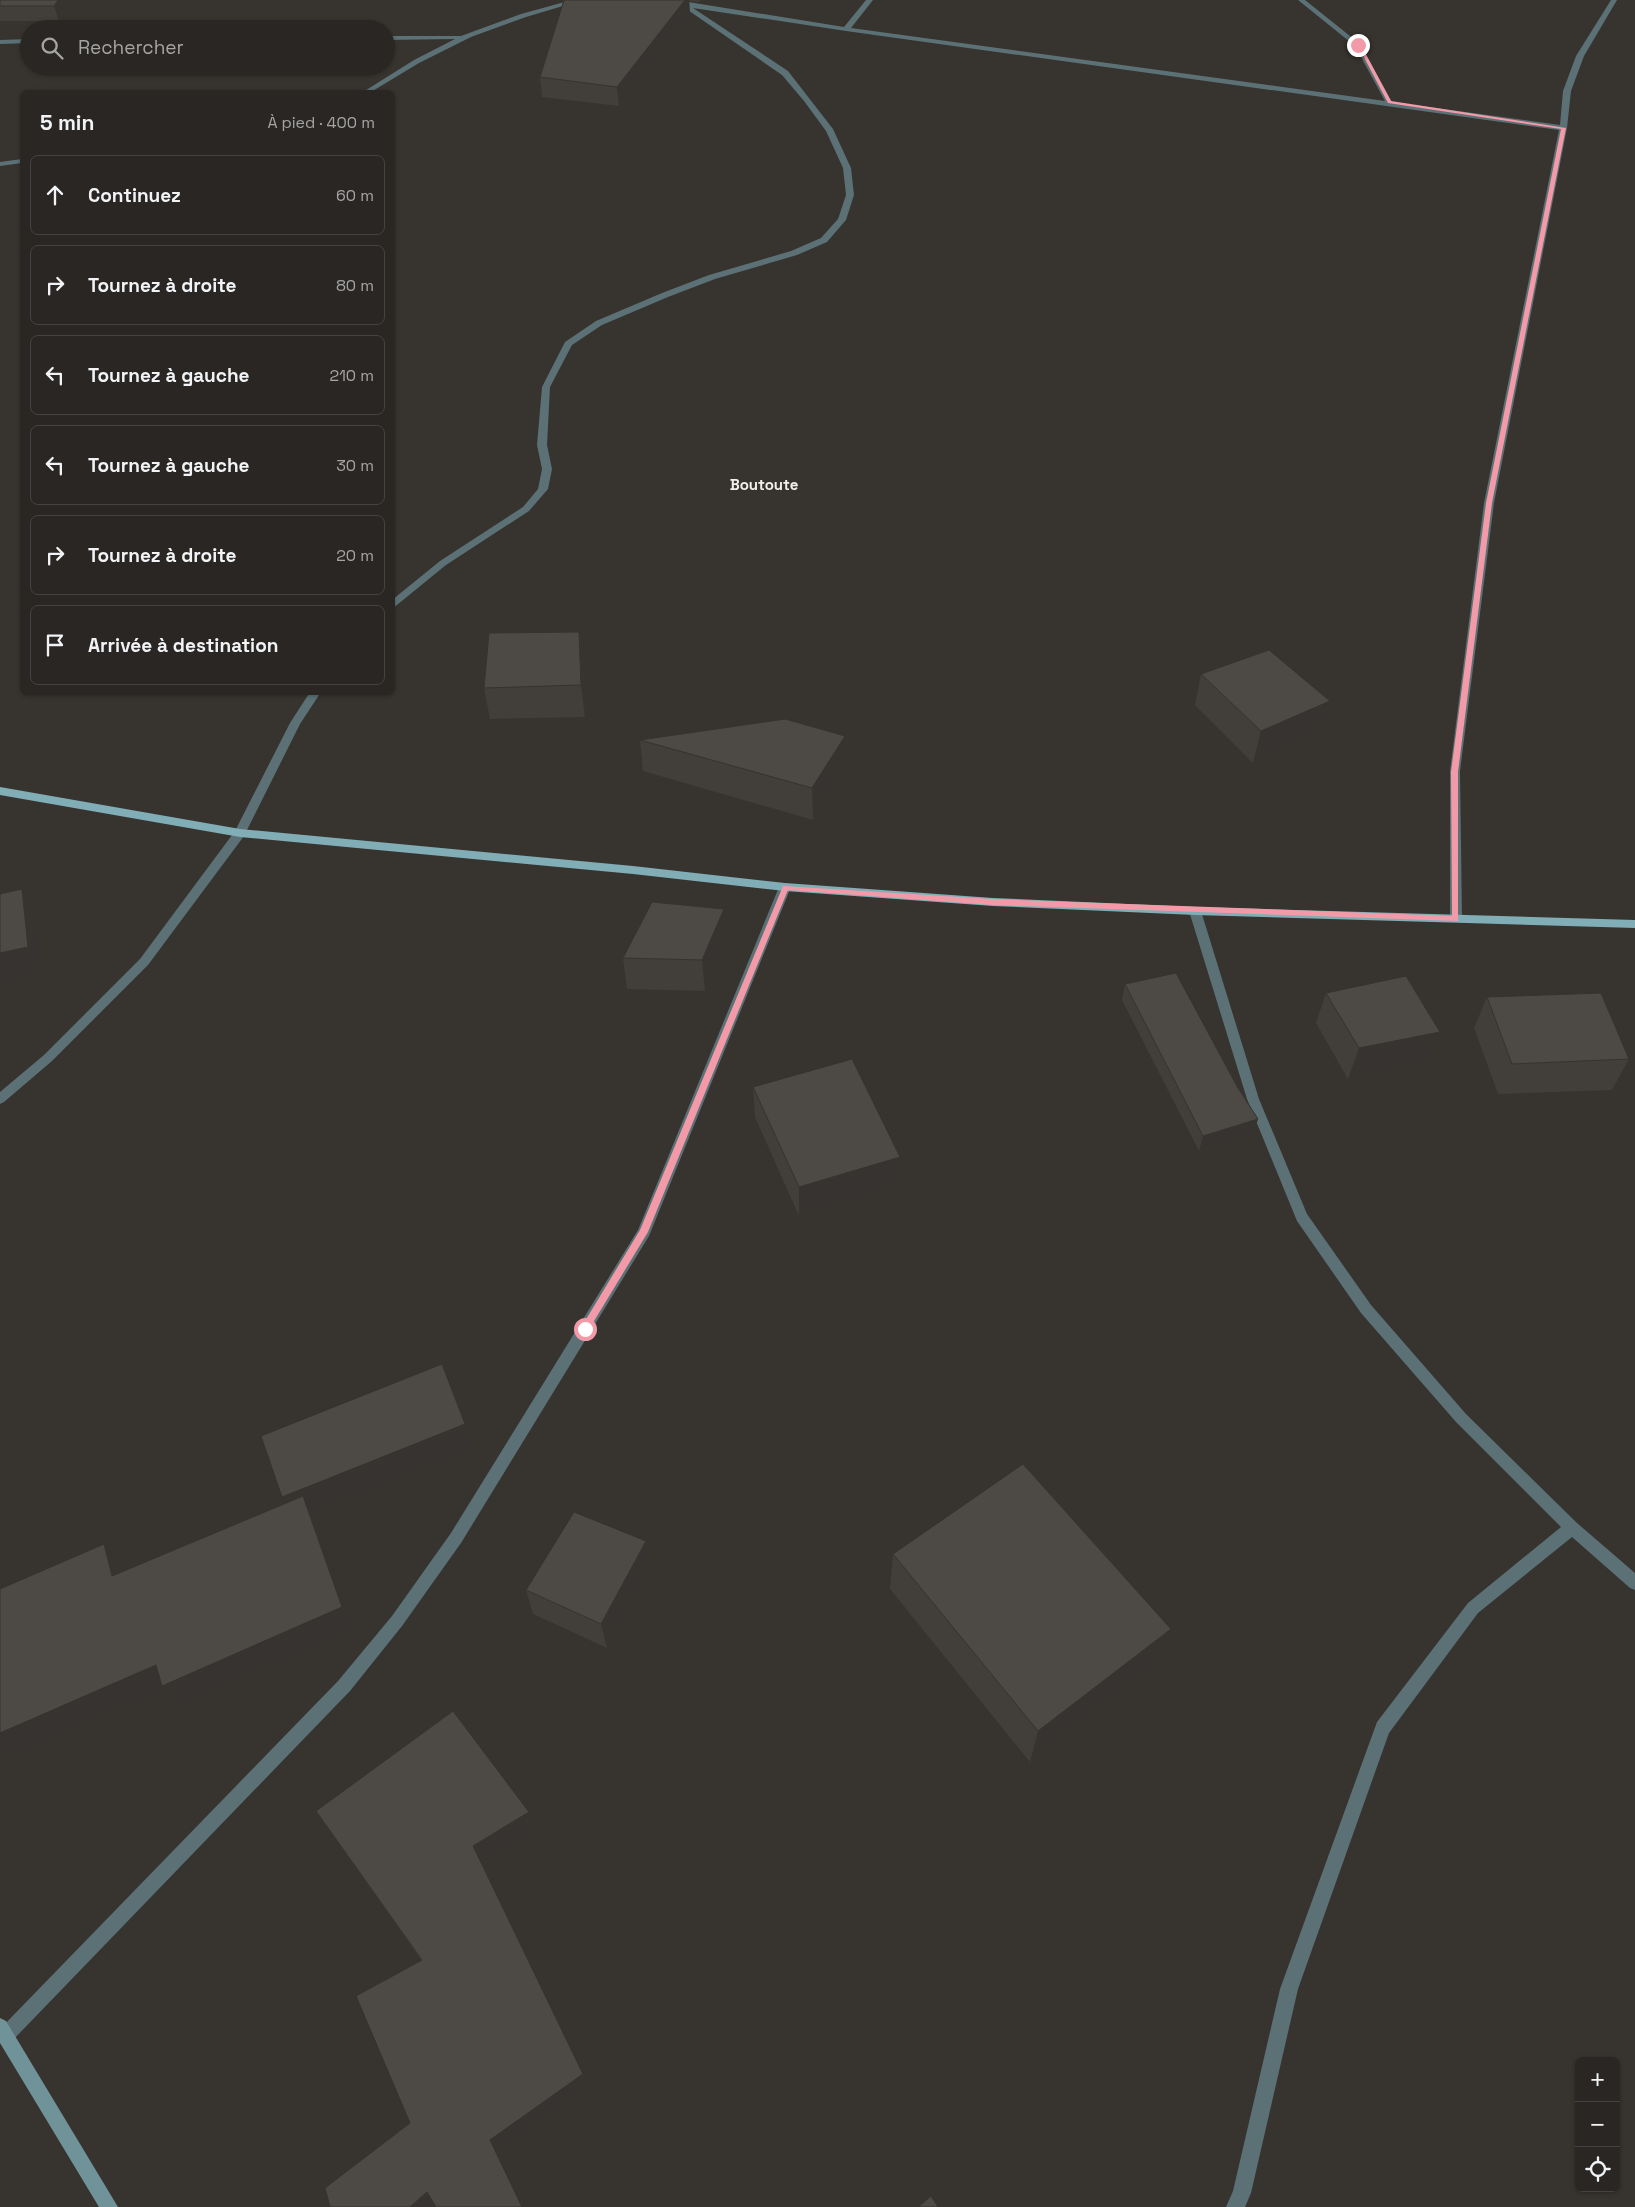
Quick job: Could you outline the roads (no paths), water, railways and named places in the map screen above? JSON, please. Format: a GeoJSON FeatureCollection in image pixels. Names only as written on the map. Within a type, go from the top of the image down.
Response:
{"type":"FeatureCollection","features":[{"type":"Feature","properties":{"kind":"main road"},"geometry":{"type":"LineString","coordinates":[[0,791],[240,833],[633,870],[785,888],[992,902],[1195,911],[1635,924]]}},
{"type":"Feature","properties":{"kind":"street"},"geometry":{"type":"LineString","coordinates":[[395,74],[421,57],[463,37],[562,2],[580,0]]}},
{"type":"Feature","properties":{"kind":"street"},"geometry":{"type":"LineString","coordinates":[[657,0],[846,29],[1389,102],[1563,128]]}},
{"type":"Feature","properties":{"kind":"street"},"geometry":{"type":"LineString","coordinates":[[846,29],[870,0]]}},
{"type":"Feature","properties":{"kind":"street"},"geometry":{"type":"LineString","coordinates":[[1301,0],[1358,45],[1389,102]]}},
{"type":"Feature","properties":{"kind":"street"},"geometry":{"type":"LineString","coordinates":[[1456,919],[1455,772],[1489,503],[1563,128],[1567,91],[1580,56],[1614,0]]}},
{"type":"Feature","properties":{"kind":"street"},"geometry":{"type":"LineString","coordinates":[[395,603],[442,562],[526,509],[544,489],[547,469],[542,445],[546,387],[568,344],[599,323],[665,295],[712,277],[794,253],[824,240],[842,220],[850,195],[848,168],[830,131],[807,99],[785,73],[682,3]]}},
{"type":"Feature","properties":{"kind":"street"},"geometry":{"type":"LineString","coordinates":[[395,38],[463,37]]}},
{"type":"Feature","properties":{"kind":"street"},"geometry":{"type":"LineString","coordinates":[[0,42],[20,41]]}},
{"type":"Feature","properties":{"kind":"street"},"geometry":{"type":"LineString","coordinates":[[370,90],[393,75]]}},
{"type":"Feature","properties":{"kind":"street"},"geometry":{"type":"LineString","coordinates":[[0,164],[20,161]]}},
{"type":"Feature","properties":{"kind":"street"},"geometry":{"type":"LineString","coordinates":[[0,1099],[48,1058],[144,962],[240,833],[295,723],[314,695]]}},
{"type":"Feature","properties":{"kind":"street"},"geometry":{"type":"LineString","coordinates":[[109,2207],[3,2031],[344,1686],[397,1621],[456,1538],[644,1232],[785,888]]}},
{"type":"Feature","properties":{"kind":"street"},"geometry":{"type":"LineString","coordinates":[[1195,911],[1253,1099],[1302,1217],[1366,1309],[1461,1418],[1572,1528],[1635,1582]]}},
{"type":"Feature","properties":{"kind":"street"},"geometry":{"type":"LineString","coordinates":[[1236,2207],[1242,2193],[1290,1989],[1383,1728],[1473,1608],[1572,1528]]}},
{"type":"Feature","properties":{"kind":"district","name":"Boutoute"},"geometry":{"type":"Point","coordinates":[764,485]}}]}
